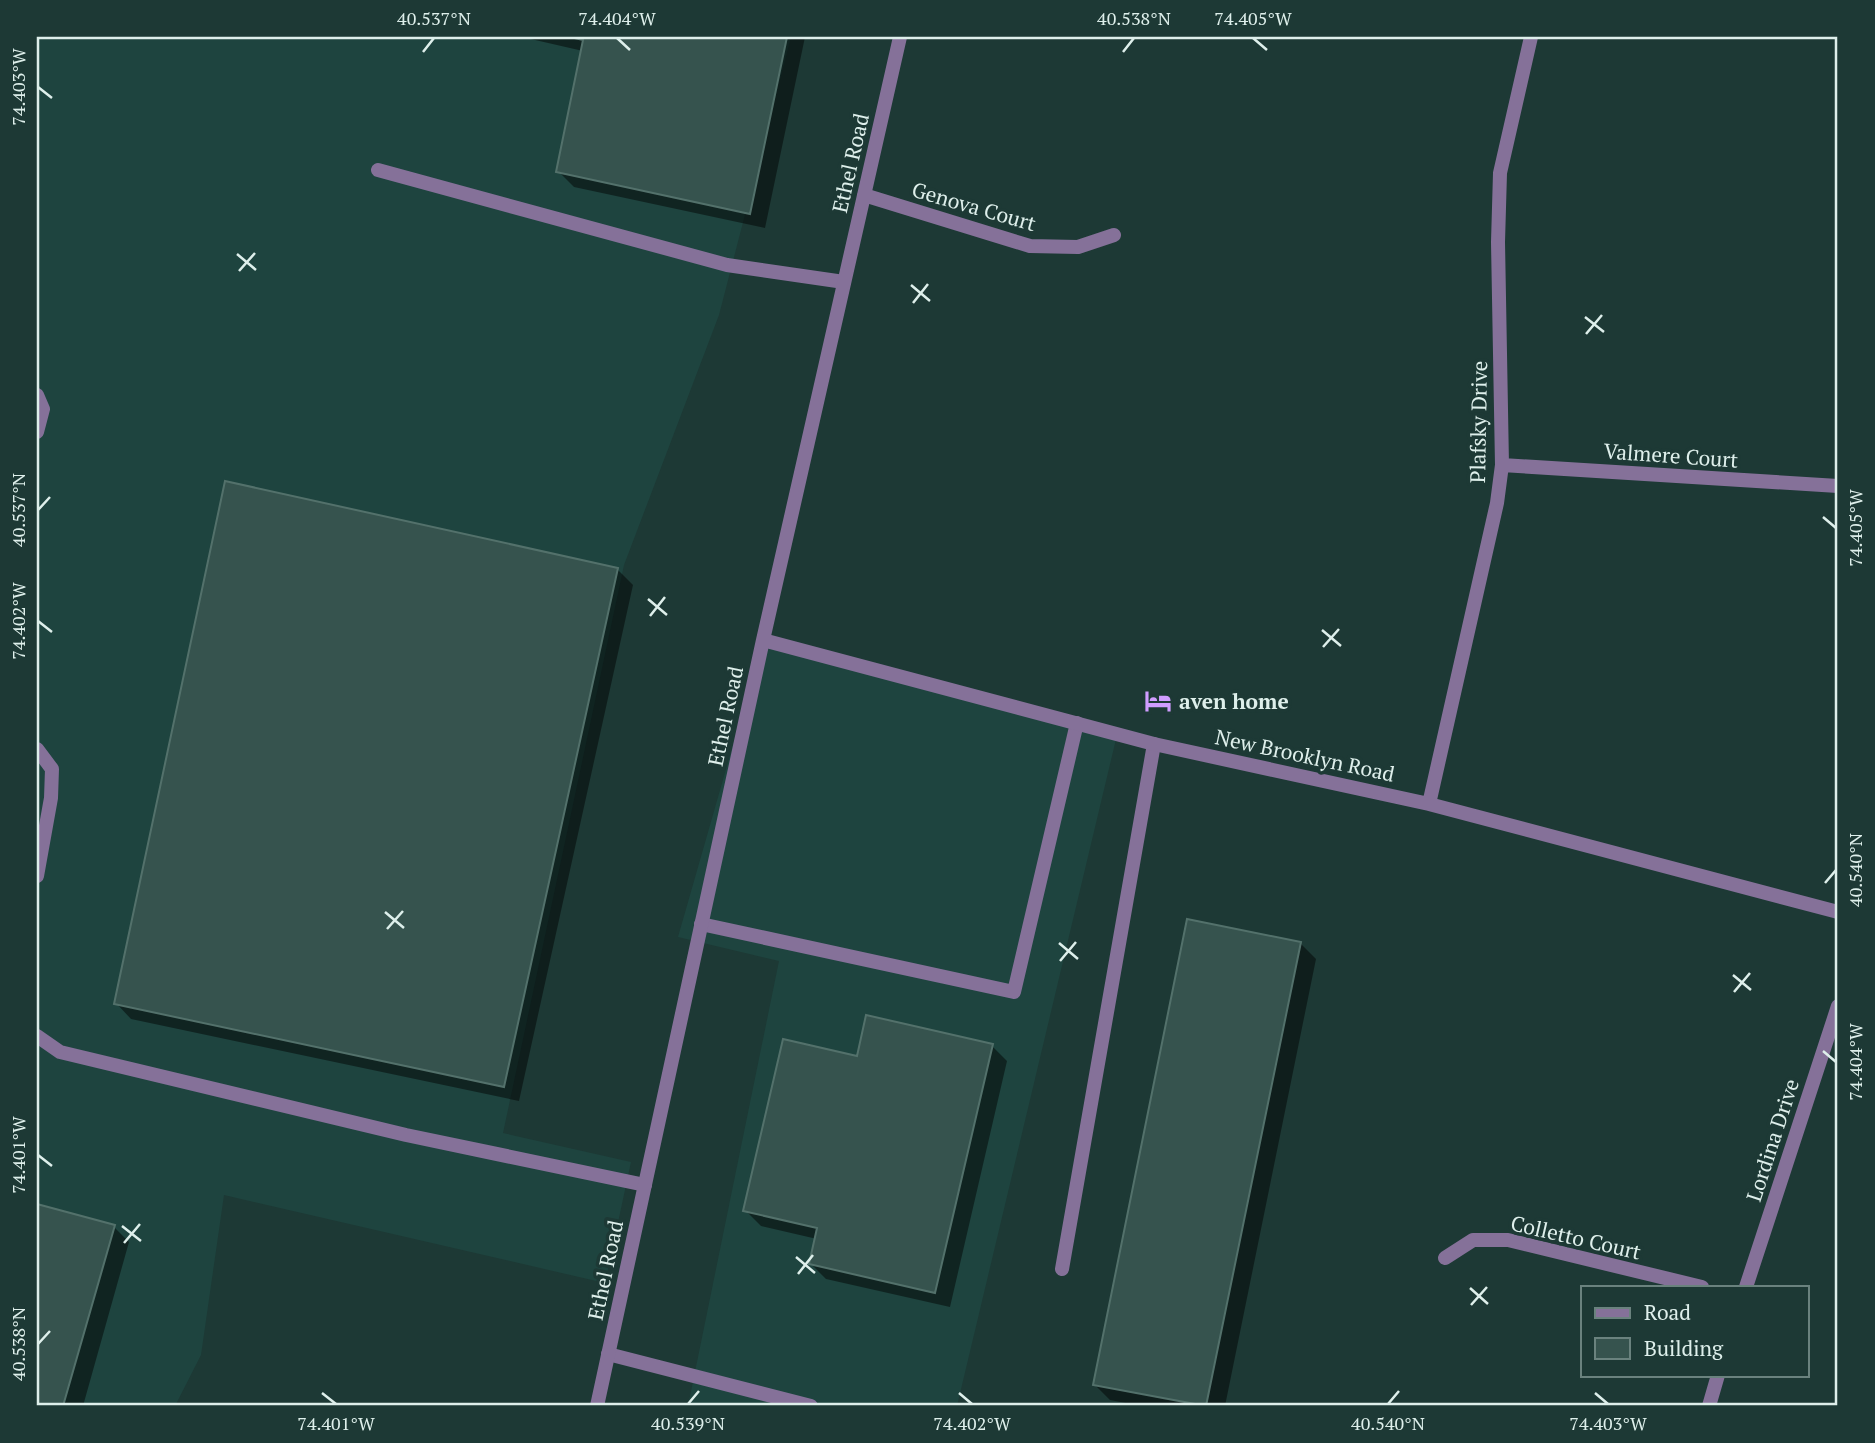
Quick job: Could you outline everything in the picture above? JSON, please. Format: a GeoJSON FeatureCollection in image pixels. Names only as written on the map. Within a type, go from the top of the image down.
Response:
{"type":"FeatureCollection","features":[{"type":"Feature","properties":{"kind":"street","name":"Ethel Road"},"geometry":{"type":"LineString","coordinates":[[597,1406],[763,640],[900,37]]}},
{"type":"Feature","properties":{"kind":"street","name":"Plafsky Drive"},"geometry":{"type":"LineString","coordinates":[[1429,804],[1497,503],[1502,465],[1498,242],[1500,173],[1531,37]]}},
{"type":"Feature","properties":{"kind":"street"},"geometry":{"type":"LineString","coordinates":[[378,170],[727,265],[844,282]]}},
{"type":"Feature","properties":{"kind":"street","name":"Genova Court"},"geometry":{"type":"LineString","coordinates":[[864,195],[1030,246],[1078,247],[1114,235]]}},
{"type":"Feature","properties":{"kind":"street"},"geometry":{"type":"LineString","coordinates":[[37,395],[43,410],[37,432]]}},
{"type":"Feature","properties":{"kind":"street","name":"Valmere Court"},"geometry":{"type":"LineString","coordinates":[[1502,465],[1838,486]]}},
{"type":"Feature","properties":{"kind":"street","name":"New Brooklyn Road"},"geometry":{"type":"LineString","coordinates":[[763,640],[1154,744],[1429,804],[1838,912]]}},
{"type":"Feature","properties":{"kind":"street"},"geometry":{"type":"LineString","coordinates":[[701,925],[1014,992],[1077,723]]}},
{"type":"Feature","properties":{"kind":"street"},"geometry":{"type":"LineString","coordinates":[[1062,1269],[1154,744]]}},
{"type":"Feature","properties":{"kind":"street"},"geometry":{"type":"LineString","coordinates":[[37,749],[52,769],[51,798],[37,876]]}},
{"type":"Feature","properties":{"kind":"street","name":"Lordina Drive"},"geometry":{"type":"LineString","coordinates":[[1746,1286],[1838,1006]]}},
{"type":"Feature","properties":{"kind":"street"},"geometry":{"type":"LineString","coordinates":[[37,1036],[60,1052],[406,1135],[645,1185]]}},
{"type":"Feature","properties":{"kind":"street","name":"Colletto Court"},"geometry":{"type":"LineString","coordinates":[[1445,1258],[1473,1240],[1508,1240],[1698,1286]]}},
{"type":"Feature","properties":{"kind":"street"},"geometry":{"type":"LineString","coordinates":[[608,1354],[811,1406]]}},
{"type":"Feature","properties":{"kind":"street"},"geometry":{"type":"LineString","coordinates":[[1709,1406],[1718,1376]]}},
{"type":"Feature","properties":{"kind":"shaded area"},"geometry":{"type":"Polygon","coordinates":[[[37,37],[791,37],[719,315],[624,565],[503,1133],[631,1162],[605,1283],[224,1195],[201,1355],[175,1406],[37,1406],[37,37]]]}},
{"type":"Feature","properties":{"kind":"shaded area"},"geometry":{"type":"Polygon","coordinates":[[[763,640],[1117,735],[957,1406],[688,1406],[779,961],[678,937],[763,640]]]}},
{"type":"Feature","properties":{"kind":"building"},"geometry":{"type":"Polygon","coordinates":[[[570,37],[787,37],[750,214],[556,172],[583,40],[570,37]]]}},
{"type":"Feature","properties":{"kind":"building"},"geometry":{"type":"Polygon","coordinates":[[[225,481],[618,568],[504,1087],[114,1004],[225,481]]]}},
{"type":"Feature","properties":{"kind":"building"},"geometry":{"type":"Polygon","coordinates":[[[1187,919],[1301,942],[1206,1406],[1093,1385],[1187,919]]]}},
{"type":"Feature","properties":{"kind":"building"},"geometry":{"type":"Polygon","coordinates":[[[866,1015],[993,1044],[935,1293],[809,1264],[817,1228],[743,1211],[783,1039],[857,1056],[866,1015]]]}},
{"type":"Feature","properties":{"kind":"building"},"geometry":{"type":"Polygon","coordinates":[[[37,1204],[115,1225],[63,1406],[37,1406],[37,1204]]]}},
{"type":"Feature","properties":{"kind":"place","name":"aven home"},"geometry":{"type":"Point","coordinates":[1158,701]}}]}
